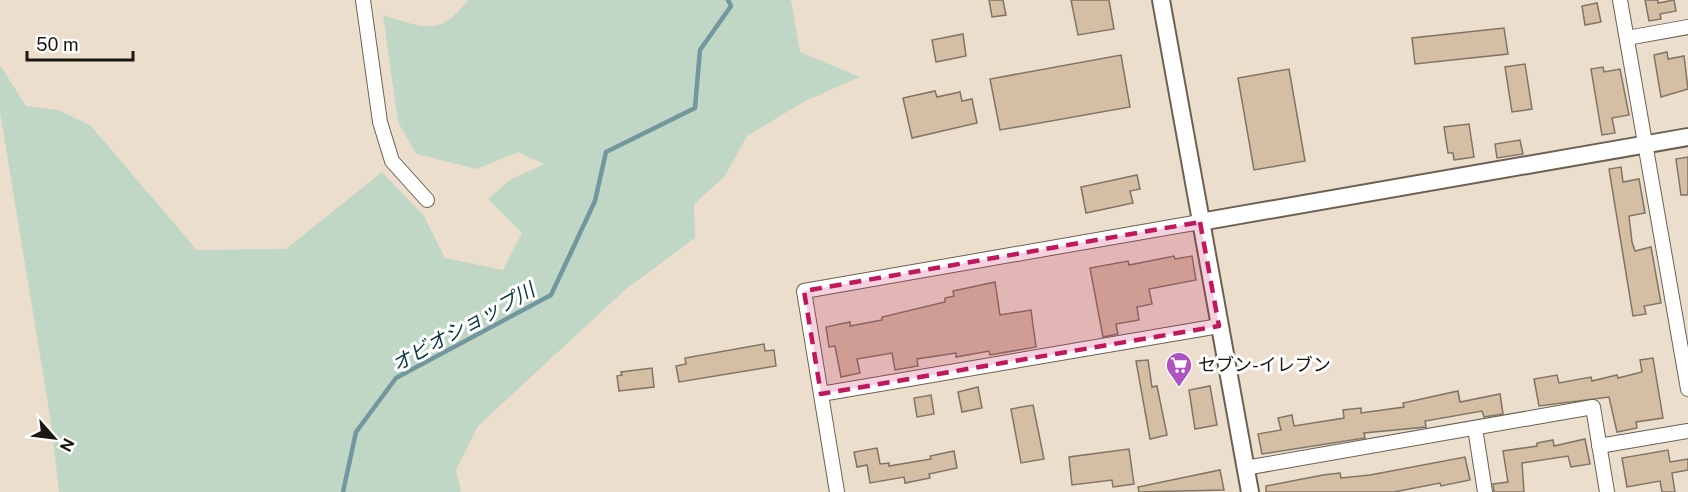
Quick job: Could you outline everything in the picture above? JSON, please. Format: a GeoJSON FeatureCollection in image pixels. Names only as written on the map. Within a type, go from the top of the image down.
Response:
{"type":"FeatureCollection","features":[{"type":"Feature","properties":{"kind":"street"},"geometry":{"type":"LineString","coordinates":[[363,0],[380,122],[392,161],[427,200]]}},
{"type":"Feature","properties":{"kind":"street"},"geometry":{"type":"LineString","coordinates":[[1161,0],[1250,492]]}},
{"type":"Feature","properties":{"kind":"street"},"geometry":{"type":"LineString","coordinates":[[1620,0],[1645,145],[1682,314],[1688,389]]}},
{"type":"Feature","properties":{"kind":"street"},"geometry":{"type":"LineString","coordinates":[[1627,38],[1688,27]]}},
{"type":"Feature","properties":{"kind":"street"},"geometry":{"type":"LineString","coordinates":[[837,492],[804,291],[1688,137]]}},
{"type":"Feature","properties":{"kind":"street"},"geometry":{"type":"LineString","coordinates":[[821,394],[1219,326]]}},
{"type":"Feature","properties":{"kind":"street"},"geometry":{"type":"LineString","coordinates":[[1245,468],[1593,407],[1607,492]]}},
{"type":"Feature","properties":{"kind":"street"},"geometry":{"type":"LineString","coordinates":[[1474,428],[1485,492]]}},
{"type":"Feature","properties":{"kind":"street"},"geometry":{"type":"LineString","coordinates":[[1599,446],[1688,431]]}},
{"type":"Feature","properties":{"kind":"highlighted area"},"geometry":{"type":"Polygon","coordinates":[[[1200,222],[1219,326],[821,394],[804,291],[1200,222]]]}},
{"type":"Feature","properties":{"kind":"green space"},"geometry":{"type":"Polygon","coordinates":[[[468,0],[791,0],[800,52],[860,77],[805,101],[747,136],[725,176],[694,204],[695,238],[626,289],[478,426],[456,470],[461,492],[59,492],[51,422],[0,112],[0,65],[26,106],[58,110],[90,125],[197,250],[286,249],[382,172],[424,216],[445,258],[503,270],[522,233],[488,199],[510,180],[544,164],[518,152],[477,169],[416,154],[398,122],[383,15],[420,26],[439,25],[458,12],[468,0]]]}},
{"type":"Feature","properties":{"kind":"building"},"geometry":{"type":"Polygon","coordinates":[[[989,0],[1003,0],[1006,15],[992,17],[989,0]]]}},
{"type":"Feature","properties":{"kind":"building"},"geometry":{"type":"Polygon","coordinates":[[[1071,0],[1109,0],[1114,29],[1078,35],[1071,0]]]}},
{"type":"Feature","properties":{"kind":"building"},"geometry":{"type":"Polygon","coordinates":[[[1645,0],[1658,0],[1658,3],[1674,0],[1676,11],[1660,14],[1661,19],[1649,21],[1645,0]]]}},
{"type":"Feature","properties":{"kind":"building"},"geometry":{"type":"Polygon","coordinates":[[[1597,3],[1601,22],[1585,25],[1582,6],[1597,3]]]}},
{"type":"Feature","properties":{"kind":"building"},"geometry":{"type":"Polygon","coordinates":[[[1504,28],[1508,54],[1415,64],[1412,38],[1504,28]]]}},
{"type":"Feature","properties":{"kind":"building"},"geometry":{"type":"Polygon","coordinates":[[[963,34],[966,56],[936,62],[932,40],[963,34]]]}},
{"type":"Feature","properties":{"kind":"building"},"geometry":{"type":"Polygon","coordinates":[[[1667,52],[1668,59],[1684,56],[1688,89],[1661,97],[1654,55],[1667,52]]]}},
{"type":"Feature","properties":{"kind":"building"},"geometry":{"type":"Polygon","coordinates":[[[1121,55],[1130,107],[1000,130],[990,79],[1121,55]]]}},
{"type":"Feature","properties":{"kind":"building"},"geometry":{"type":"Polygon","coordinates":[[[1525,64],[1532,109],[1512,112],[1505,67],[1525,64]]]}},
{"type":"Feature","properties":{"kind":"building"},"geometry":{"type":"Polygon","coordinates":[[[1603,67],[1604,72],[1620,69],[1629,115],[1612,118],[1615,133],[1602,135],[1591,69],[1603,67]]]}},
{"type":"Feature","properties":{"kind":"building"},"geometry":{"type":"Polygon","coordinates":[[[1289,69],[1305,161],[1254,170],[1238,78],[1289,69]]]}},
{"type":"Feature","properties":{"kind":"building"},"geometry":{"type":"Polygon","coordinates":[[[935,91],[937,97],[960,92],[962,101],[972,99],[977,123],[912,138],[903,98],[935,91]]]}},
{"type":"Feature","properties":{"kind":"building"},"geometry":{"type":"Polygon","coordinates":[[[1469,124],[1474,157],[1454,160],[1453,153],[1448,153],[1444,127],[1469,124]]]}},
{"type":"Feature","properties":{"kind":"building"},"geometry":{"type":"Polygon","coordinates":[[[1520,140],[1523,154],[1497,158],[1495,144],[1520,140]]]}},
{"type":"Feature","properties":{"kind":"building"},"geometry":{"type":"Polygon","coordinates":[[[1688,157],[1688,195],[1681,195],[1676,159],[1688,157]]]}},
{"type":"Feature","properties":{"kind":"building"},"geometry":{"type":"Polygon","coordinates":[[[1621,167],[1623,182],[1639,179],[1645,213],[1629,216],[1632,242],[1635,251],[1651,247],[1661,303],[1644,306],[1646,314],[1633,316],[1609,169],[1621,167]]]}},
{"type":"Feature","properties":{"kind":"building"},"geometry":{"type":"Polygon","coordinates":[[[1137,175],[1140,189],[1130,191],[1133,203],[1086,213],[1081,187],[1137,175]]]}},
{"type":"Feature","properties":{"kind":"building"},"geometry":{"type":"Polygon","coordinates":[[[1174,256],[1175,259],[1192,256],[1196,280],[1149,289],[1152,304],[1137,307],[1139,320],[1116,324],[1118,334],[1103,337],[1090,268],[1128,261],[1129,265],[1174,256]]]}},
{"type":"Feature","properties":{"kind":"building"},"geometry":{"type":"Polygon","coordinates":[[[995,282],[1000,315],[1031,310],[1036,347],[990,355],[989,351],[956,357],[956,353],[917,359],[918,366],[895,370],[892,353],[857,359],[860,373],[841,377],[835,346],[829,347],[826,327],[850,322],[850,326],[882,320],[882,317],[945,302],[945,298],[954,296],[953,291],[995,282]]]}},
{"type":"Feature","properties":{"kind":"building"},"geometry":{"type":"Polygon","coordinates":[[[764,344],[765,351],[774,350],[776,366],[679,382],[676,366],[686,364],[685,358],[764,344]]]}},
{"type":"Feature","properties":{"kind":"building"},"geometry":{"type":"Polygon","coordinates":[[[1653,358],[1663,418],[1636,422],[1637,428],[1617,432],[1609,397],[1539,406],[1534,379],[1557,375],[1559,383],[1591,377],[1592,381],[1617,375],[1618,378],[1642,372],[1640,360],[1653,358]]]}},
{"type":"Feature","properties":{"kind":"building"},"geometry":{"type":"Polygon","coordinates":[[[1148,360],[1152,387],[1157,386],[1167,435],[1150,439],[1136,361],[1148,360]]]}},
{"type":"Feature","properties":{"kind":"building"},"geometry":{"type":"Polygon","coordinates":[[[652,368],[654,387],[619,391],[617,376],[622,375],[621,372],[652,368]]]}},
{"type":"Feature","properties":{"kind":"building"},"geometry":{"type":"Polygon","coordinates":[[[1210,386],[1217,425],[1195,429],[1189,390],[1210,386]]]}},
{"type":"Feature","properties":{"kind":"building"},"geometry":{"type":"Polygon","coordinates":[[[978,387],[982,408],[962,412],[958,392],[978,387]]]}},
{"type":"Feature","properties":{"kind":"building"},"geometry":{"type":"Polygon","coordinates":[[[1458,391],[1460,402],[1500,394],[1503,414],[1484,417],[1482,411],[1425,421],[1426,427],[1364,433],[1365,438],[1262,454],[1258,434],[1281,430],[1278,418],[1292,415],[1294,426],[1344,418],[1343,410],[1361,408],[1361,413],[1404,407],[1403,403],[1458,391]]]}},
{"type":"Feature","properties":{"kind":"building"},"geometry":{"type":"Polygon","coordinates":[[[931,395],[934,414],[917,417],[914,398],[931,395]]]}},
{"type":"Feature","properties":{"kind":"building"},"geometry":{"type":"Polygon","coordinates":[[[1033,405],[1044,459],[1021,463],[1011,409],[1033,405]]]}},
{"type":"Feature","properties":{"kind":"building"},"geometry":{"type":"Polygon","coordinates":[[[1585,439],[1590,464],[1571,467],[1568,456],[1522,463],[1524,492],[1494,492],[1493,484],[1508,482],[1503,451],[1537,446],[1537,443],[1553,440],[1554,446],[1585,439]]]}},
{"type":"Feature","properties":{"kind":"building"},"geometry":{"type":"Polygon","coordinates":[[[877,448],[880,464],[889,463],[889,466],[931,459],[930,456],[954,451],[957,468],[929,474],[930,478],[905,483],[904,477],[870,483],[867,465],[857,467],[854,452],[877,448]]]}},
{"type":"Feature","properties":{"kind":"building"},"geometry":{"type":"Polygon","coordinates":[[[1129,449],[1134,484],[1113,487],[1112,480],[1072,485],[1069,457],[1129,449]]]}},
{"type":"Feature","properties":{"kind":"building"},"geometry":{"type":"Polygon","coordinates":[[[1668,450],[1670,462],[1688,459],[1688,470],[1672,473],[1675,492],[1662,492],[1660,481],[1627,487],[1622,458],[1668,450]]]}},
{"type":"Feature","properties":{"kind":"building"},"geometry":{"type":"Polygon","coordinates":[[[1465,457],[1470,480],[1441,486],[1440,483],[1394,492],[1266,492],[1266,486],[1323,475],[1340,473],[1341,478],[1370,475],[1465,457]]]}},
{"type":"Feature","properties":{"kind":"building"},"geometry":{"type":"Polygon","coordinates":[[[1220,470],[1224,490],[1139,492],[1138,487],[1220,470]]]}},
{"type":"Feature","properties":{"kind":"waterway","name":"オビオショップ川"},"geometry":{"type":"LineString","coordinates":[[343,492],[356,432],[396,378],[551,295],[595,201],[606,152],[695,108],[700,50],[731,6],[728,0]]}},
{"type":"Feature","properties":{"kind":"place","name":"セブン-イレブン"},"geometry":{"type":"Point","coordinates":[1179,388]}}]}
